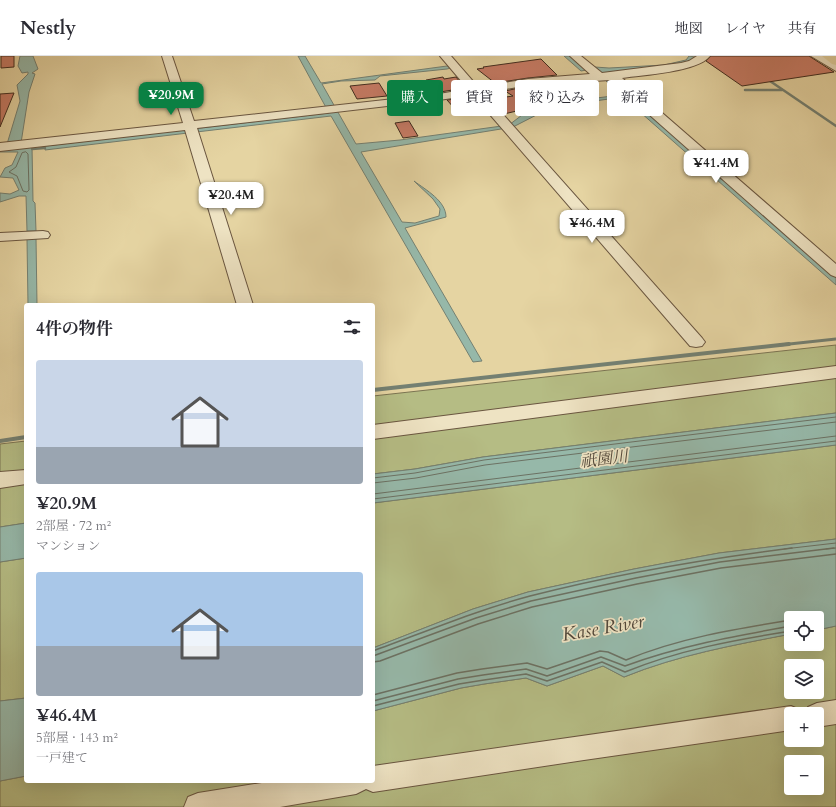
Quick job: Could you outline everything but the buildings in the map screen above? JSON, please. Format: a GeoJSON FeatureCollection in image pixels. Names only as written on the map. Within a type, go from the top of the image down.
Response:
{"type":"FeatureCollection","features":[{"type":"Feature","properties":{"kind":"highway"},"geometry":{"type":"LineString","coordinates":[[828,56],[836,61]]}},
{"type":"Feature","properties":{"kind":"street"},"geometry":{"type":"LineString","coordinates":[[167,56],[244,303]]}},
{"type":"Feature","properties":{"kind":"street"},"geometry":{"type":"LineString","coordinates":[[445,56],[466,80]]}},
{"type":"Feature","properties":{"kind":"street"},"geometry":{"type":"LineString","coordinates":[[575,56],[598,72],[836,272]]}},
{"type":"Feature","properties":{"kind":"street"},"geometry":{"type":"LineString","coordinates":[[507,86],[598,72],[681,66],[693,63],[705,56]]}},
{"type":"Feature","properties":{"kind":"street"},"geometry":{"type":"LineString","coordinates":[[816,56],[836,68]]}},
{"type":"Feature","properties":{"kind":"street"},"geometry":{"type":"LineString","coordinates":[[8,146],[191,129],[451,95]]}},
{"type":"Feature","properties":{"kind":"street"},"geometry":{"type":"LineString","coordinates":[[498,116],[696,342]]}},
{"type":"Feature","properties":{"kind":"street"},"geometry":{"type":"LineString","coordinates":[[0,237],[35,235]]}},
{"type":"Feature","properties":{"kind":"street"},"geometry":{"type":"LineString","coordinates":[[375,432],[836,372]]}},
{"type":"Feature","properties":{"kind":"street"},"geometry":{"type":"LineString","coordinates":[[0,480],[24,477]]}},
{"type":"Feature","properties":{"kind":"street"},"geometry":{"type":"LineString","coordinates":[[824,714],[836,712]]}},
{"type":"Feature","properties":{"kind":"street"},"geometry":{"type":"LineString","coordinates":[[375,778],[784,719]]}},
{"type":"Feature","properties":{"kind":"street"},"geometry":{"type":"LineString","coordinates":[[198,807],[344,783]]}},
{"type":"Feature","properties":{"kind":"green space"},"geometry":{"type":"Polygon","coordinates":[[[836,345],[836,413],[483,457],[415,469],[375,474],[375,396],[836,345]]]}},
{"type":"Feature","properties":{"kind":"green space"},"geometry":{"type":"Polygon","coordinates":[[[24,441],[24,523],[0,527],[0,444],[24,441]]]}},
{"type":"Feature","properties":{"kind":"green space"},"geometry":{"type":"Polygon","coordinates":[[[836,445],[836,539],[719,553],[634,569],[528,592],[473,609],[375,647],[375,503],[836,445]]]}},
{"type":"Feature","properties":{"kind":"green space"},"geometry":{"type":"Polygon","coordinates":[[[24,558],[24,698],[0,701],[0,562],[24,558]]]}},
{"type":"Feature","properties":{"kind":"green space"},"geometry":{"type":"Polygon","coordinates":[[[836,626],[836,807],[0,807],[0,781],[24,776],[24,783],[375,783],[375,710],[461,688],[526,678],[547,686],[603,666],[624,677],[644,669],[727,647],[784,635],[784,651],[824,651],[824,629],[836,626]]]}},
{"type":"Feature","properties":{"kind":"water"},"geometry":{"type":"Polygon","coordinates":[[[20,56],[33,56],[38,69],[32,73],[35,74],[29,92],[21,143],[32,147],[33,201],[35,203],[36,231],[27,231],[26,196],[19,196],[0,202],[0,193],[10,194],[19,190],[13,178],[0,177],[5,168],[12,165],[18,152],[0,152],[0,149],[7,144],[20,101],[17,85],[28,74],[28,72],[22,73],[18,66],[20,56]]]}},
{"type":"Feature","properties":{"kind":"water"},"geometry":{"type":"Polygon","coordinates":[[[298,56],[305,56],[321,83],[447,66],[451,68],[380,76],[375,80],[341,81],[322,84],[356,144],[400,140],[509,125],[521,116],[534,116],[513,127],[361,152],[402,222],[415,223],[439,216],[440,209],[433,199],[414,181],[434,196],[443,206],[446,217],[405,228],[482,361],[473,362],[331,116],[45,150],[45,146],[329,113],[298,56]]]}},
{"type":"Feature","properties":{"kind":"water"},"geometry":{"type":"Polygon","coordinates":[[[564,56],[570,56],[581,66],[609,68],[664,65],[686,60],[689,56],[695,57],[688,62],[673,65],[602,75],[587,70],[581,71],[564,56]]]}},
{"type":"Feature","properties":{"kind":"water"},"geometry":{"type":"Polygon","coordinates":[[[607,97],[607,99],[599,100],[599,98],[607,97]]]}},
{"type":"Feature","properties":{"kind":"water"},"geometry":{"type":"Polygon","coordinates":[[[645,116],[652,116],[836,277],[836,285],[645,116]]]}},
{"type":"Feature","properties":{"kind":"water"},"geometry":{"type":"Polygon","coordinates":[[[36,238],[37,303],[28,303],[27,239],[36,238]]]}},
{"type":"Feature","properties":{"kind":"water","name":"祇園川"},"geometry":{"type":"Polygon","coordinates":[[[836,413],[836,445],[375,503],[375,474],[415,469],[483,457],[836,413]]]}},
{"type":"Feature","properties":{"kind":"water"},"geometry":{"type":"Polygon","coordinates":[[[24,523],[24,558],[0,562],[0,527],[24,523]]]}},
{"type":"Feature","properties":{"kind":"water","name":"Kase River"},"geometry":{"type":"Polygon","coordinates":[[[836,539],[836,626],[824,629],[824,611],[784,611],[784,635],[686,657],[644,669],[624,677],[603,666],[547,686],[526,678],[461,688],[375,710],[375,647],[473,609],[528,592],[634,569],[719,553],[836,539]]]}},
{"type":"Feature","properties":{"kind":"water"},"geometry":{"type":"Polygon","coordinates":[[[24,698],[24,776],[0,781],[0,701],[24,698]]]}},
{"type":"Feature","properties":{"kind":"waterway"},"geometry":{"type":"LineString","coordinates":[[767,79],[836,126]]}},
{"type":"Feature","properties":{"kind":"waterway"},"geometry":{"type":"LineString","coordinates":[[745,90],[782,90]]}},
{"type":"Feature","properties":{"kind":"waterway"},"geometry":{"type":"LineString","coordinates":[[32,149],[45,148]]}},
{"type":"Feature","properties":{"kind":"waterway"},"geometry":{"type":"LineString","coordinates":[[780,345],[836,339]]}},
{"type":"Feature","properties":{"kind":"waterway"},"geometry":{"type":"LineString","coordinates":[[375,390],[789,344]]}},
{"type":"Feature","properties":{"kind":"waterway"},"geometry":{"type":"LineString","coordinates":[[0,441],[24,437]]}}]}
